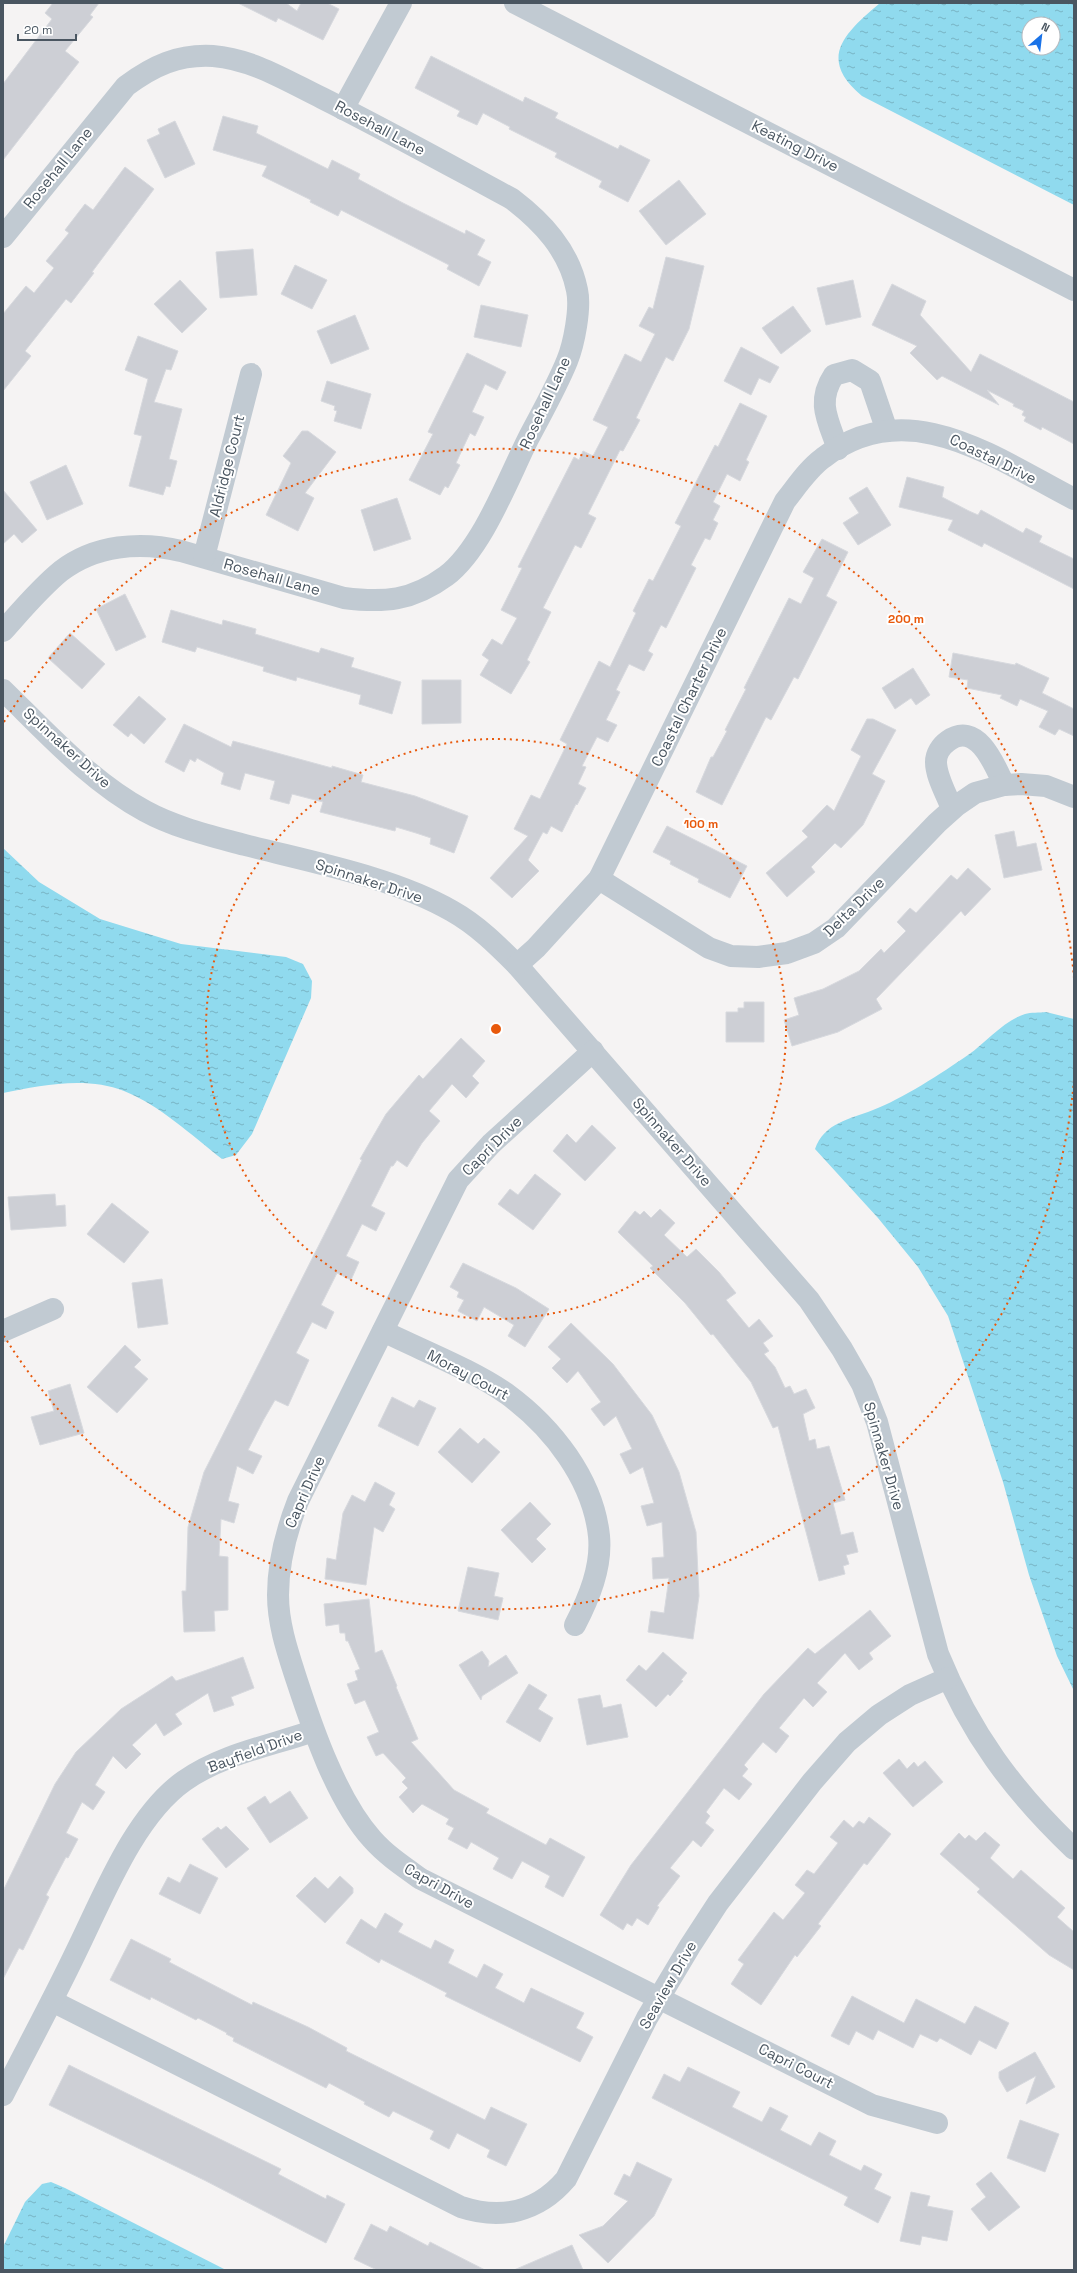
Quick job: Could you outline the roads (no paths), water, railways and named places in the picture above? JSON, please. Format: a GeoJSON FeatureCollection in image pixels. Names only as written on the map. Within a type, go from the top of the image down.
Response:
{"type":"FeatureCollection","features":[{"type":"Feature","properties":{"kind":"street"},"geometry":{"type":"LineString","coordinates":[[343,108],[401,3]]}},
{"type":"Feature","properties":{"kind":"street","name":"Keating Drive"},"geometry":{"type":"LineString","coordinates":[[515,3],[1074,290]]}},
{"type":"Feature","properties":{"kind":"street","name":"Rosehall Lane"},"geometry":{"type":"LineString","coordinates":[[3,237],[126,86],[147,70],[173,60],[211,56],[234,59],[264,69],[343,108],[512,198],[536,218],[557,242],[569,267],[577,290],[576,326],[568,360],[487,523],[468,553],[447,575],[421,591],[396,600],[370,602],[344,598],[204,557],[154,546],[126,546],[91,554],[61,571],[3,631]]}},
{"type":"Feature","properties":{"kind":"street"},"geometry":{"type":"LineString","coordinates":[[838,448],[824,409],[826,387],[834,375],[852,370],[870,381],[887,431]]}},
{"type":"Feature","properties":{"kind":"street","name":"Aldridge Court"},"geometry":{"type":"LineString","coordinates":[[204,557],[251,374]]}},
{"type":"Feature","properties":{"kind":"street","name":"Coastal Drive"},"geometry":{"type":"LineString","coordinates":[[862,437],[887,431],[913,429],[943,435],[970,445],[1074,499]]}},
{"type":"Feature","properties":{"kind":"street","name":"Coastal Charter Drive"},"geometry":{"type":"LineString","coordinates":[[517,964],[536,948],[599,880],[786,501],[803,478],[818,463],[838,448],[862,437]]}},
{"type":"Feature","properties":{"kind":"street","name":"Spinnaker Drive"},"geometry":{"type":"LineString","coordinates":[[3,690],[100,781],[146,812],[195,831],[370,878],[409,891],[452,911],[487,935],[517,964],[809,1300],[842,1349],[862,1384],[877,1422],[938,1654],[948,1678],[980,1739],[1012,1784],[1041,1818],[1074,1849]]}},
{"type":"Feature","properties":{"kind":"street"},"geometry":{"type":"LineString","coordinates":[[952,809],[936,763],[938,754],[944,744],[952,738],[961,736],[976,740],[991,757],[1004,785]]}},
{"type":"Feature","properties":{"kind":"street","name":"Delta Drive"},"geometry":{"type":"LineString","coordinates":[[599,880],[709,948],[730,956],[758,957],[787,953],[814,943],[836,928],[952,809],[974,793],[1004,785],[1046,786],[1074,797]]}},
{"type":"Feature","properties":{"kind":"street","name":"Capri Drive"},"geometry":{"type":"LineString","coordinates":[[593,1050],[491,1144],[458,1180],[298,1501],[285,1534],[279,1565],[278,1596],[281,1633],[313,1730],[351,1811],[372,1840],[398,1863],[421,1879],[659,1997]]}},
{"type":"Feature","properties":{"kind":"street"},"geometry":{"type":"LineString","coordinates":[[3,1331],[52,1309]]}},
{"type":"Feature","properties":{"kind":"street","name":"Moray Court"},"geometry":{"type":"LineString","coordinates":[[383,1331],[480,1378],[507,1394],[532,1414],[566,1454],[580,1477],[592,1507],[599,1536],[597,1565],[588,1601],[575,1625]]}},
{"type":"Feature","properties":{"kind":"street","name":"Seaview Drive"},"geometry":{"type":"LineString","coordinates":[[52,2001],[461,2207],[476,2212],[492,2214],[521,2211],[547,2197],[558,2189],[572,2169],[659,1997],[718,1903],[812,1782],[842,1747],[891,1707],[915,1693],[948,1678]]}},
{"type":"Feature","properties":{"kind":"street","name":"Bayfield Drive"},"geometry":{"type":"LineString","coordinates":[[3,2095],[52,2001],[110,1883],[140,1829],[168,1794],[184,1781],[225,1759],[313,1730]]}},
{"type":"Feature","properties":{"kind":"street","name":"Capri Court"},"geometry":{"type":"LineString","coordinates":[[659,1997],[872,2105],[938,2123]]}},
{"type":"Feature","properties":{"kind":"water"},"geometry":{"type":"Polygon","coordinates":[[[880,3],[1074,3],[1074,205],[862,96],[848,82],[841,70],[839,58],[841,46],[847,35],[856,24],[880,3]]]}},
{"type":"Feature","properties":{"kind":"water"},"geometry":{"type":"Polygon","coordinates":[[[3,848],[39,882],[100,919],[181,944],[286,957],[303,964],[312,981],[311,998],[252,1134],[236,1155],[222,1159],[151,1105],[138,1097],[110,1086],[64,1083],[3,1093],[3,848]]]}},
{"type":"Feature","properties":{"kind":"water"},"geometry":{"type":"Polygon","coordinates":[[[1046,1012],[1074,1019],[1074,1691],[1057,1656],[1029,1575],[1003,1482],[948,1316],[918,1267],[878,1218],[815,1149],[819,1140],[831,1128],[847,1119],[884,1105],[922,1085],[975,1050],[1002,1027],[1017,1017],[1027,1013],[1046,1012]]]}},
{"type":"Feature","properties":{"kind":"water"},"geometry":{"type":"Polygon","coordinates":[[[51,2182],[226,2270],[3,2270],[3,2247],[25,2202],[42,2184],[51,2182]]]}}]}
